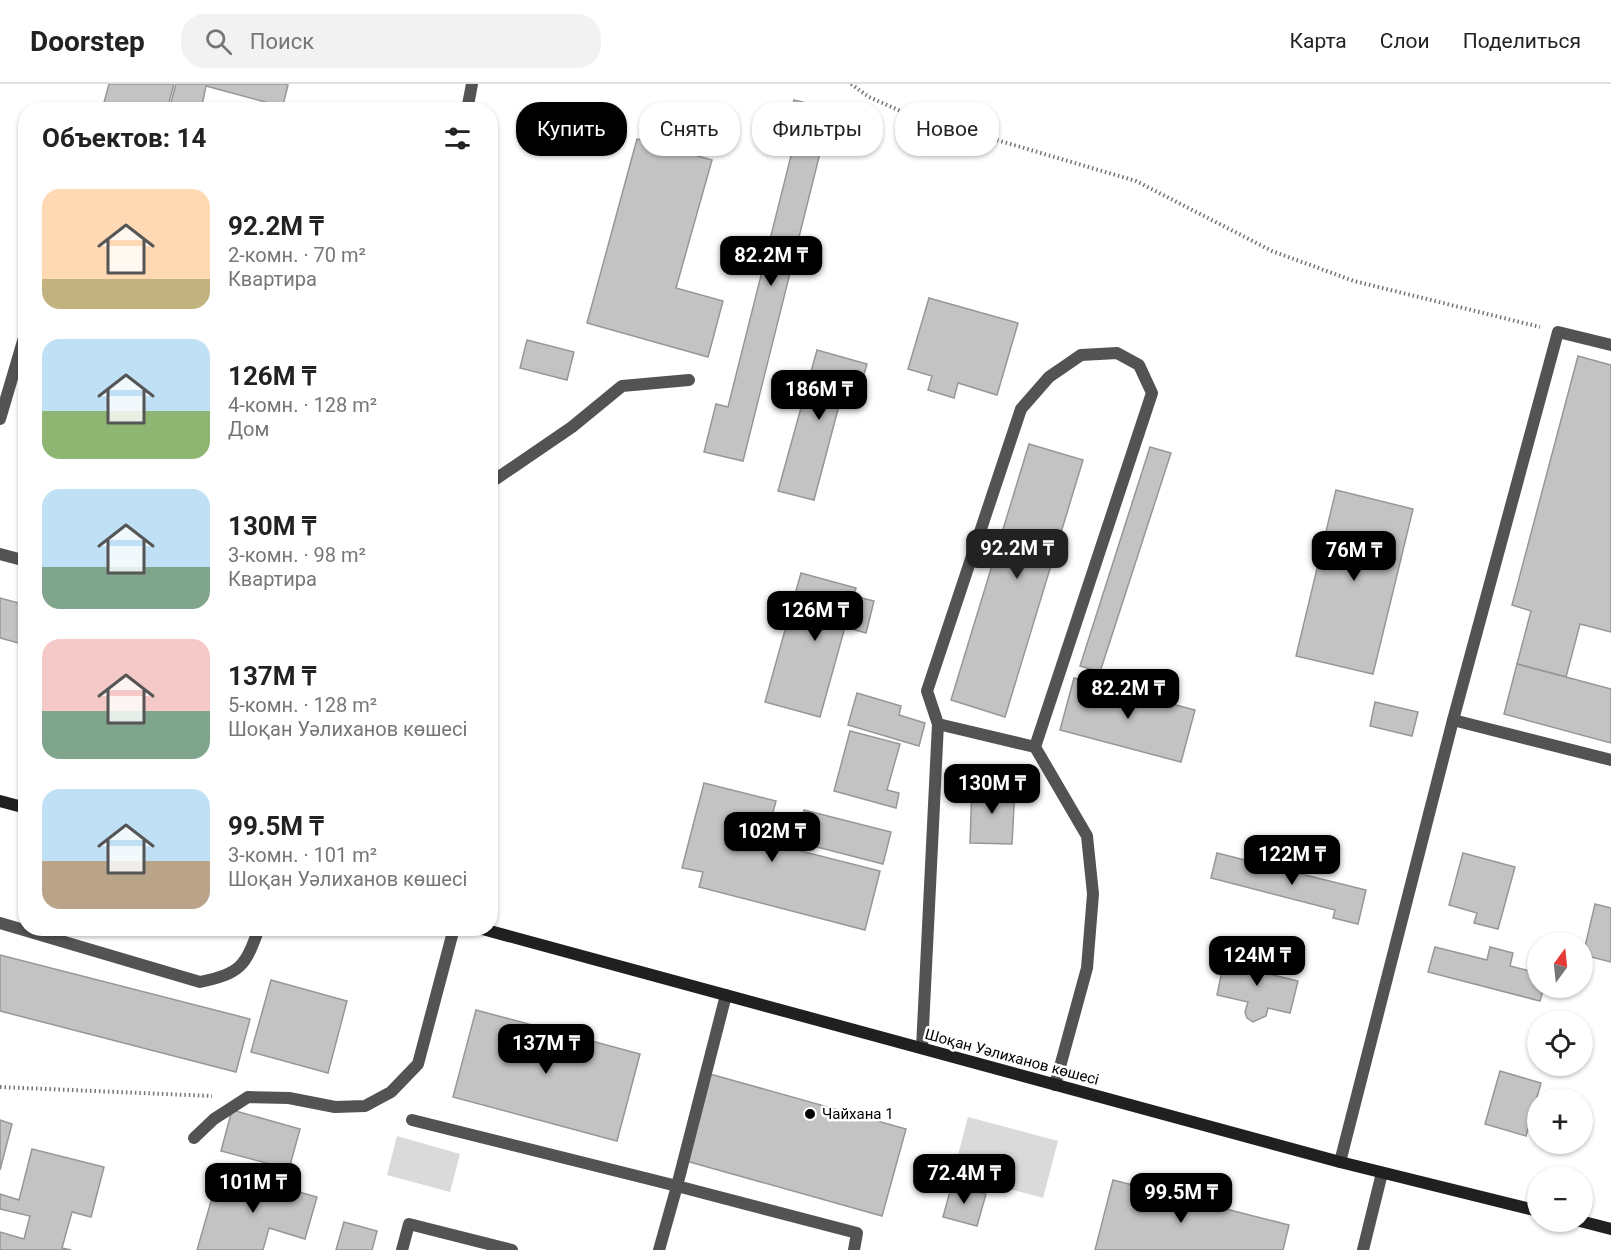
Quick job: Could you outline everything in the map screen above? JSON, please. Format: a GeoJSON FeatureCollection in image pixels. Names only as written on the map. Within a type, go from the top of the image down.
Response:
{"type":"FeatureCollection","features":[{"type":"Feature","properties":{"kind":"main road"},"geometry":{"type":"LineString","coordinates":[[0,801],[18,806]]}},
{"type":"Feature","properties":{"kind":"main road","name":"Шоқан Уәлиханов көшесі"},"geometry":{"type":"LineString","coordinates":[[498,933],[1340,1162],[1527,1208]]}},
{"type":"Feature","properties":{"kind":"main road"},"geometry":{"type":"LineString","coordinates":[[1593,1224],[1611,1229]]}},
{"type":"Feature","properties":{"kind":"lane"},"geometry":{"type":"LineString","coordinates":[[469,102],[472,84]]}},
{"type":"Feature","properties":{"kind":"lane"},"geometry":{"type":"LineString","coordinates":[[1340,1162],[1453,720],[1558,332],[1611,345]]}},
{"type":"Feature","properties":{"kind":"lane"},"geometry":{"type":"LineString","coordinates":[[922,1048],[938,724],[927,691],[1021,409],[1049,377],[1081,355],[1117,353],[1139,365],[1152,393],[1035,747]]}},
{"type":"Feature","properties":{"kind":"lane"},"geometry":{"type":"LineString","coordinates":[[0,419],[18,358]]}},
{"type":"Feature","properties":{"kind":"lane"},"geometry":{"type":"LineString","coordinates":[[498,478],[572,427],[622,386],[689,380]]}},
{"type":"Feature","properties":{"kind":"lane"},"geometry":{"type":"LineString","coordinates":[[0,554],[18,559]]}},
{"type":"Feature","properties":{"kind":"lane"},"geometry":{"type":"LineString","coordinates":[[1453,720],[1611,760]]}},
{"type":"Feature","properties":{"kind":"lane"},"geometry":{"type":"LineString","coordinates":[[938,724],[1035,747],[1087,836],[1093,894],[1087,968],[1055,1085]]}},
{"type":"Feature","properties":{"kind":"lane"},"geometry":{"type":"LineString","coordinates":[[0,923],[18,928]]}},
{"type":"Feature","properties":{"kind":"lane"},"geometry":{"type":"LineString","coordinates":[[44,936],[200,982],[229,976],[249,956],[256,936]]}},
{"type":"Feature","properties":{"kind":"lane"},"geometry":{"type":"LineString","coordinates":[[194,1138],[214,1119],[248,1097],[289,1098],[335,1107],[365,1106],[391,1092],[418,1064],[452,936]]}},
{"type":"Feature","properties":{"kind":"lane"},"geometry":{"type":"LineString","coordinates":[[659,1250],[726,995]]}},
{"type":"Feature","properties":{"kind":"lane"},"geometry":{"type":"LineString","coordinates":[[412,1120],[857,1233],[854,1250]]}},
{"type":"Feature","properties":{"kind":"lane"},"geometry":{"type":"LineString","coordinates":[[1363,1250],[1382,1173]]}},
{"type":"Feature","properties":{"kind":"lane"},"geometry":{"type":"LineString","coordinates":[[402,1250],[410,1224],[512,1250]]}},
{"type":"Feature","properties":{"kind":"path"},"geometry":{"type":"LineString","coordinates":[[851,84],[868,97],[905,114],[1136,181],[1272,251],[1354,281],[1558,332]]}},
{"type":"Feature","properties":{"kind":"path"},"geometry":{"type":"LineString","coordinates":[[0,1087],[213,1096]]}},
{"type":"Feature","properties":{"kind":"shaded area"},"geometry":{"type":"Polygon","coordinates":[[[968,1117],[1058,1141],[1043,1198],[953,1174],[968,1117]]]}},
{"type":"Feature","properties":{"kind":"shaded area"},"geometry":{"type":"Polygon","coordinates":[[[397,1136],[460,1154],[450,1192],[387,1175],[397,1136]]]}},
{"type":"Feature","properties":{"kind":"building"},"geometry":{"type":"Polygon","coordinates":[[[109,84],[174,84],[169,102],[104,102],[109,84]]]}},
{"type":"Feature","properties":{"kind":"building"},"geometry":{"type":"Polygon","coordinates":[[[176,84],[288,85],[284,102],[265,102],[206,86],[203,102],[171,102],[176,84]]]}},
{"type":"Feature","properties":{"kind":"building"},"geometry":{"type":"Polygon","coordinates":[[[637,139],[639,140],[639,156],[698,156],[712,160],[676,288],[723,301],[708,357],[587,323],[637,139]]]}},
{"type":"Feature","properties":{"kind":"building"},"geometry":{"type":"Polygon","coordinates":[[[791,156],[819,156],[743,461],[704,452],[716,404],[728,407],[791,156]]]}},
{"type":"Feature","properties":{"kind":"building"},"geometry":{"type":"Polygon","coordinates":[[[929,298],[1018,323],[997,395],[958,383],[954,398],[928,390],[932,376],[908,369],[929,298]]]}},
{"type":"Feature","properties":{"kind":"building"},"geometry":{"type":"Polygon","coordinates":[[[527,340],[574,352],[567,380],[520,368],[527,340]]]}},
{"type":"Feature","properties":{"kind":"building"},"geometry":{"type":"Polygon","coordinates":[[[817,350],[867,364],[856,402],[841,398],[814,500],[778,491],[817,350]]]}},
{"type":"Feature","properties":{"kind":"building"},"geometry":{"type":"Polygon","coordinates":[[[1578,356],[1611,365],[1611,632],[1580,624],[1566,677],[1517,664],[1531,611],[1512,605],[1578,356]]]}},
{"type":"Feature","properties":{"kind":"building"},"geometry":{"type":"Polygon","coordinates":[[[1029,444],[1083,460],[1005,717],[951,700],[1029,444]]]}},
{"type":"Feature","properties":{"kind":"building"},"geometry":{"type":"Polygon","coordinates":[[[1150,447],[1171,453],[1100,672],[1080,666],[1150,447]]]}},
{"type":"Feature","properties":{"kind":"building"},"geometry":{"type":"Polygon","coordinates":[[[1336,490],[1413,509],[1373,674],[1296,656],[1336,490]]]}},
{"type":"Feature","properties":{"kind":"building"},"geometry":{"type":"Polygon","coordinates":[[[801,573],[856,588],[854,596],[874,601],[866,633],[845,627],[820,717],[765,702],[801,573]]]}},
{"type":"Feature","properties":{"kind":"building"},"geometry":{"type":"Polygon","coordinates":[[[0,598],[18,603],[18,643],[0,638],[0,598]]]}},
{"type":"Feature","properties":{"kind":"building"},"geometry":{"type":"Polygon","coordinates":[[[1517,664],[1611,689],[1611,743],[1504,714],[1517,664]]]}},
{"type":"Feature","properties":{"kind":"building"},"geometry":{"type":"Polygon","coordinates":[[[1074,678],[1195,710],[1181,762],[1060,730],[1074,678]]]}},
{"type":"Feature","properties":{"kind":"building"},"geometry":{"type":"Polygon","coordinates":[[[857,693],[901,706],[899,715],[925,723],[919,746],[848,725],[857,693]]]}},
{"type":"Feature","properties":{"kind":"building"},"geometry":{"type":"Polygon","coordinates":[[[1375,702],[1418,712],[1412,736],[1370,726],[1375,702]]]}},
{"type":"Feature","properties":{"kind":"building"},"geometry":{"type":"Polygon","coordinates":[[[850,731],[900,744],[887,790],[899,793],[896,808],[834,791],[850,731]]]}},
{"type":"Feature","properties":{"kind":"building"},"geometry":{"type":"Polygon","coordinates":[[[704,783],[776,801],[765,842],[880,871],[865,930],[699,887],[703,872],[682,868],[704,783]]]}},
{"type":"Feature","properties":{"kind":"building"},"geometry":{"type":"Polygon","coordinates":[[[972,785],[1015,787],[1012,844],[970,843],[972,785]]]}},
{"type":"Feature","properties":{"kind":"building"},"geometry":{"type":"Polygon","coordinates":[[[804,810],[891,832],[883,864],[813,846],[818,828],[800,823],[804,810]]]}},
{"type":"Feature","properties":{"kind":"building"},"geometry":{"type":"Polygon","coordinates":[[[1217,853],[1366,890],[1358,924],[1333,918],[1335,910],[1211,878],[1217,853]]]}},
{"type":"Feature","properties":{"kind":"building"},"geometry":{"type":"Polygon","coordinates":[[[1463,853],[1515,867],[1498,929],[1474,923],[1477,913],[1449,905],[1463,853]]]}},
{"type":"Feature","properties":{"kind":"building"},"geometry":{"type":"Polygon","coordinates":[[[1595,904],[1611,908],[1611,962],[1593,958],[1593,932],[1588,932],[1595,904]]]}},
{"type":"Feature","properties":{"kind":"building"},"geometry":{"type":"Polygon","coordinates":[[[1435,947],[1487,960],[1490,947],[1513,953],[1510,966],[1527,970],[1527,998],[1428,972],[1435,947]]]}},
{"type":"Feature","properties":{"kind":"building"},"geometry":{"type":"Polygon","coordinates":[[[0,955],[250,1019],[236,1072],[0,1011],[0,955]]]}},
{"type":"Feature","properties":{"kind":"building"},"geometry":{"type":"Polygon","coordinates":[[[1249,956],[1276,962],[1273,975],[1298,981],[1290,1013],[1268,1008],[1266,1016],[1253,1022],[1247,1018],[1245,1012],[1248,1002],[1217,995],[1224,962],[1246,967],[1249,956]]]}},
{"type":"Feature","properties":{"kind":"building"},"geometry":{"type":"Polygon","coordinates":[[[271,980],[347,1001],[328,1073],[251,1052],[271,980]]]}},
{"type":"Feature","properties":{"kind":"building"},"geometry":{"type":"Polygon","coordinates":[[[476,1010],[640,1054],[617,1141],[453,1097],[476,1010]]]}},
{"type":"Feature","properties":{"kind":"building"},"geometry":{"type":"Polygon","coordinates":[[[1500,1071],[1541,1083],[1540,1088],[1527,1088],[1526,1136],[1485,1124],[1500,1071]]]}},
{"type":"Feature","properties":{"kind":"building"},"geometry":{"type":"Polygon","coordinates":[[[710,1074],[906,1129],[882,1216],[686,1161],[710,1074]]]}},
{"type":"Feature","properties":{"kind":"building"},"geometry":{"type":"Polygon","coordinates":[[[232,1110],[300,1129],[289,1169],[221,1151],[232,1110]]]}},
{"type":"Feature","properties":{"kind":"building"},"geometry":{"type":"Polygon","coordinates":[[[0,1120],[12,1124],[0,1170],[0,1120]]]}},
{"type":"Feature","properties":{"kind":"building"},"geometry":{"type":"Polygon","coordinates":[[[32,1149],[104,1167],[91,1217],[72,1212],[62,1248],[71,1250],[0,1250],[0,1232],[24,1239],[30,1216],[0,1209],[0,1194],[19,1200],[32,1149]]]}},
{"type":"Feature","properties":{"kind":"building"},"geometry":{"type":"Polygon","coordinates":[[[220,1170],[317,1197],[305,1239],[269,1228],[263,1250],[197,1250],[220,1170]]]}},
{"type":"Feature","properties":{"kind":"building"},"geometry":{"type":"Polygon","coordinates":[[[1113,1180],[1289,1225],[1283,1250],[1095,1250],[1113,1180]]]}},
{"type":"Feature","properties":{"kind":"building"},"geometry":{"type":"Polygon","coordinates":[[[952,1184],[986,1194],[977,1226],[943,1217],[952,1184]]]}},
{"type":"Feature","properties":{"kind":"building"},"geometry":{"type":"Polygon","coordinates":[[[344,1222],[377,1231],[372,1250],[336,1250],[344,1222]]]}},
{"type":"Feature","properties":{"kind":"place","name":"Чайхана 1"},"geometry":{"type":"Point","coordinates":[810,1114]}}]}
